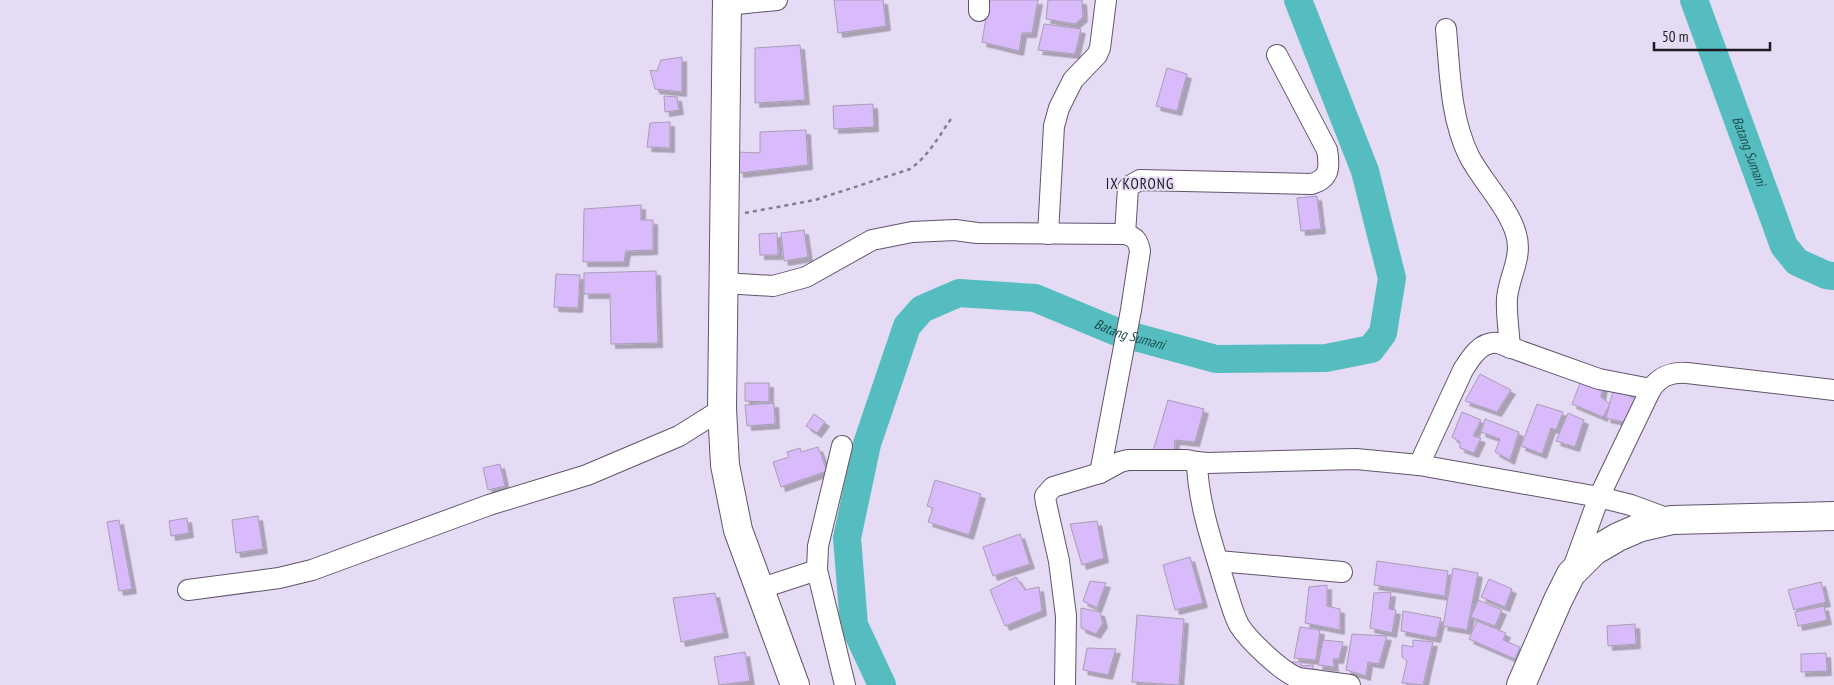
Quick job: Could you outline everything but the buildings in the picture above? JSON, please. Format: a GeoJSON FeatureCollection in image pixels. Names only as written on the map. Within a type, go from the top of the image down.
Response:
{"type":"FeatureCollection","features":[{"type":"Feature","properties":{"kind":"highway"},"geometry":{"type":"LineString","coordinates":[[727,3],[722,409],[727,473],[738,530],[795,685]]}},
{"type":"Feature","properties":{"kind":"highway"},"geometry":{"type":"LineString","coordinates":[[1521,685],[1558,600],[1572,574],[1594,551],[1618,536],[1641,527],[1672,520],[1834,516]]}},
{"type":"Feature","properties":{"kind":"street"},"geometry":{"type":"LineString","coordinates":[[727,3],[776,0]]}},
{"type":"Feature","properties":{"kind":"street"},"geometry":{"type":"LineString","coordinates":[[1048,234],[1054,126],[1059,108],[1073,80],[1097,55],[1100,48],[1106,0]]}},
{"type":"Feature","properties":{"kind":"street"},"geometry":{"type":"LineString","coordinates":[[1446,29],[1454,110],[1460,137],[1479,173],[1510,220],[1516,235],[1517,259],[1507,298],[1510,348]]}},
{"type":"Feature","properties":{"kind":"street"},"geometry":{"type":"LineString","coordinates":[[1124,234],[1128,188],[1140,180],[1311,184],[1321,181],[1326,175],[1329,161],[1327,150],[1277,55]]}},
{"type":"Feature","properties":{"kind":"street"},"geometry":{"type":"LineString","coordinates":[[724,284],[773,286],[806,277],[872,240],[912,232],[955,230],[977,233],[1124,234],[1134,236],[1140,251],[1131,310],[1100,473]]}},
{"type":"Feature","properties":{"kind":"street"},"geometry":{"type":"LineString","coordinates":[[1419,465],[1463,370],[1472,357],[1489,343],[1498,343],[1599,379],[1651,389]]}},
{"type":"Feature","properties":{"kind":"street"},"geometry":{"type":"LineString","coordinates":[[1572,574],[1599,497],[1651,389],[1663,376],[1678,373],[1834,390]]}},
{"type":"Feature","properties":{"kind":"street"},"geometry":{"type":"LineString","coordinates":[[188,590],[279,578],[312,570],[489,504],[596,471],[678,436],[722,409]]}},
{"type":"Feature","properties":{"kind":"street"},"geometry":{"type":"LineString","coordinates":[[842,446],[818,546],[817,570],[845,685]]}},
{"type":"Feature","properties":{"kind":"street"},"geometry":{"type":"LineString","coordinates":[[1065,685],[1066,616],[1059,561],[1046,496],[1053,487],[1100,473],[1120,462],[1128,460],[1186,460],[1197,462],[1356,459],[1419,465],[1599,497],[1631,505],[1672,520]]}},
{"type":"Feature","properties":{"kind":"street"},"geometry":{"type":"LineString","coordinates":[[1197,462],[1198,486],[1218,561],[1239,625],[1278,667],[1298,678],[1350,685]]}},
{"type":"Feature","properties":{"kind":"street"},"geometry":{"type":"LineString","coordinates":[[1218,561],[1342,572]]}},
{"type":"Feature","properties":{"kind":"street"},"geometry":{"type":"LineString","coordinates":[[759,588],[817,570]]}},
{"type":"Feature","properties":{"kind":"path"},"geometry":{"type":"LineString","coordinates":[[724,217],[815,200],[910,168],[919,163],[953,116]]}},
{"type":"Feature","properties":{"kind":"waterway","name":"Batang Sumani"},"geometry":{"type":"LineString","coordinates":[[882,685],[854,625],[847,538],[867,444],[907,326],[922,309],[959,293],[1035,298],[1117,332],[1216,359],[1326,358],[1371,349],[1383,333],[1392,278],[1365,171],[1298,0]]}},
{"type":"Feature","properties":{"kind":"waterway","name":"Batang Sumani"},"geometry":{"type":"LineString","coordinates":[[1694,0],[1784,246],[1797,262],[1826,275],[1834,276]]}},
{"type":"Feature","properties":{"kind":"district","name":"IX KORONG"},"geometry":{"type":"Point","coordinates":[1140,184]}}]}
